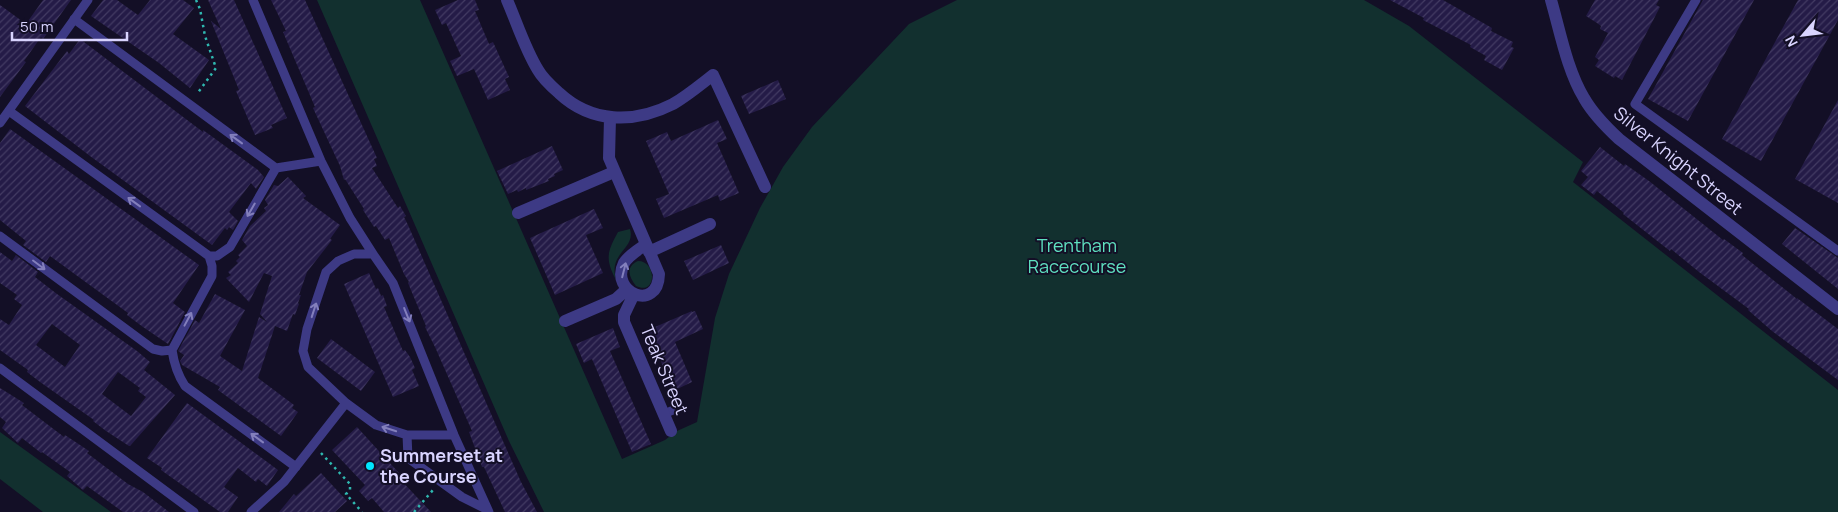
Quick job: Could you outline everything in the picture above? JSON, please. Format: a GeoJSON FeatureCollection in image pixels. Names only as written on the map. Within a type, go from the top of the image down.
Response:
{"type":"FeatureCollection","features":[{"type":"Feature","properties":{"kind":"street"},"geometry":{"type":"LineString","coordinates":[[507,0],[538,70],[547,83],[570,104],[587,112],[610,118],[633,117],[657,111],[674,103],[713,75],[765,187]]}},
{"type":"Feature","properties":{"kind":"street","name":"Silver Knight Street"},"geometry":{"type":"LineString","coordinates":[[1551,0],[1576,82],[1583,98],[1603,124],[1627,145],[1838,309]]}},
{"type":"Feature","properties":{"kind":"street"},"geometry":{"type":"LineString","coordinates":[[610,118],[609,158],[614,172],[647,248],[659,274],[655,290],[648,295],[638,296],[630,292],[622,279],[621,272],[624,263],[634,252],[647,248],[710,224]]}},
{"type":"Feature","properties":{"kind":"street"},"geometry":{"type":"LineString","coordinates":[[518,213],[614,172]]}},
{"type":"Feature","properties":{"kind":"street"},"geometry":{"type":"LineString","coordinates":[[565,322],[630,292]]}},
{"type":"Feature","properties":{"kind":"street","name":"Teak Street"},"geometry":{"type":"LineString","coordinates":[[630,292],[624,322],[671,431]]}},
{"type":"Feature","properties":{"kind":"lane"},"geometry":{"type":"LineString","coordinates":[[0,123],[88,0]]}},
{"type":"Feature","properties":{"kind":"lane"},"geometry":{"type":"LineString","coordinates":[[253,0],[322,161],[350,218],[394,283],[454,435],[488,511]]}},
{"type":"Feature","properties":{"kind":"lane"},"geometry":{"type":"LineString","coordinates":[[1696,0],[1634,104],[1838,251]]}},
{"type":"Feature","properties":{"kind":"lane"},"geometry":{"type":"LineString","coordinates":[[74,19],[276,168],[322,161]]}},
{"type":"Feature","properties":{"kind":"lane"},"geometry":{"type":"LineString","coordinates":[[9,111],[210,256],[217,256],[230,247],[276,168]]}},
{"type":"Feature","properties":{"kind":"lane"},"geometry":{"type":"LineString","coordinates":[[0,236],[153,349],[162,351],[172,350]]}},
{"type":"Feature","properties":{"kind":"lane"},"geometry":{"type":"LineString","coordinates":[[373,254],[354,254],[338,261],[326,272],[307,329],[303,351],[308,367],[346,403],[376,425],[407,435],[454,435]]}},
{"type":"Feature","properties":{"kind":"lane"},"geometry":{"type":"LineString","coordinates":[[210,256],[212,276],[172,350],[173,362],[177,373],[185,386],[296,467]]}},
{"type":"Feature","properties":{"kind":"lane"},"geometry":{"type":"LineString","coordinates":[[0,368],[194,512]]}},
{"type":"Feature","properties":{"kind":"lane"},"geometry":{"type":"LineString","coordinates":[[251,512],[284,482],[346,403]]}},
{"type":"Feature","properties":{"kind":"lane"},"geometry":{"type":"LineString","coordinates":[[664,414],[680,407]]}},
{"type":"Feature","properties":{"kind":"lane"},"geometry":{"type":"LineString","coordinates":[[407,435],[408,458],[462,497],[488,511]]}},
{"type":"Feature","properties":{"kind":"path"},"geometry":{"type":"LineString","coordinates":[[189,104],[216,68],[205,36],[200,8],[196,0]]}},
{"type":"Feature","properties":{"kind":"path"},"geometry":{"type":"LineString","coordinates":[[320,452],[350,484],[351,488],[346,494],[362,512]]}},
{"type":"Feature","properties":{"kind":"path"},"geometry":{"type":"LineString","coordinates":[[414,512],[433,490]]}},
{"type":"Feature","properties":{"kind":"green space","name":"Trentham Racecourse"},"geometry":{"type":"Polygon","coordinates":[[[317,0],[420,0],[622,459],[665,440],[677,431],[697,422],[715,318],[729,274],[760,208],[783,167],[812,127],[909,24],[957,0],[1364,0],[1409,26],[1583,162],[1573,182],[1838,390],[1838,512],[544,512],[509,441],[317,0]]]}},
{"type":"Feature","properties":{"kind":"green space"},"geometry":{"type":"Polygon","coordinates":[[[630,229],[631,236],[629,241],[616,263],[616,280],[609,261],[610,250],[618,232],[630,229]]]}},
{"type":"Feature","properties":{"kind":"green space"},"geometry":{"type":"Polygon","coordinates":[[[638,261],[644,262],[649,266],[652,277],[648,286],[643,288],[636,286],[630,272],[631,266],[638,261]]]}},
{"type":"Feature","properties":{"kind":"green space"},"geometry":{"type":"Polygon","coordinates":[[[0,432],[111,512],[43,512],[0,479],[0,432]]]}},
{"type":"Feature","properties":{"kind":"building"},"geometry":{"type":"Polygon","coordinates":[[[43,0],[71,0],[43,39],[41,37],[24,61],[26,62],[0,97],[0,5],[26,24],[43,0]]]}},
{"type":"Feature","properties":{"kind":"building"},"geometry":{"type":"Polygon","coordinates":[[[103,0],[117,0],[138,15],[150,0],[183,0],[194,8],[173,34],[209,60],[190,88],[159,63],[91,16],[103,0]]]}},
{"type":"Feature","properties":{"kind":"building"},"geometry":{"type":"Polygon","coordinates":[[[208,0],[234,0],[287,118],[271,125],[273,128],[255,135],[236,91],[239,90],[211,21],[221,29],[208,0]]]}},
{"type":"Feature","properties":{"kind":"building"},"geometry":{"type":"Polygon","coordinates":[[[271,0],[305,0],[377,158],[374,159],[377,166],[372,168],[398,208],[400,206],[406,216],[404,217],[521,482],[537,512],[505,512],[484,467],[482,467],[469,432],[472,431],[425,327],[409,282],[389,238],[385,240],[376,226],[374,227],[344,180],[340,166],[313,108],[315,107],[283,32],[286,31],[271,0]]]}},
{"type":"Feature","properties":{"kind":"building"},"geometry":{"type":"Polygon","coordinates":[[[458,0],[475,0],[479,10],[475,11],[489,44],[493,42],[509,77],[505,79],[510,90],[488,100],[474,69],[457,76],[450,61],[461,56],[446,23],[442,25],[435,10],[458,0]]]}},
{"type":"Feature","properties":{"kind":"building"},"geometry":{"type":"Polygon","coordinates":[[[1390,0],[1443,0],[1492,28],[1491,31],[1513,42],[1511,47],[1514,48],[1502,70],[1484,60],[1486,56],[1470,47],[1471,45],[1390,0]]]}},
{"type":"Feature","properties":{"kind":"building"},"geometry":{"type":"Polygon","coordinates":[[[1595,0],[1659,0],[1656,5],[1660,7],[1622,80],[1615,76],[1614,78],[1595,66],[1599,60],[1595,57],[1608,33],[1600,29],[1601,26],[1586,16],[1595,0]]]}},
{"type":"Feature","properties":{"kind":"building"},"geometry":{"type":"Polygon","coordinates":[[[1703,0],[1754,0],[1688,121],[1648,99],[1703,0]]]}},
{"type":"Feature","properties":{"kind":"building"},"geometry":{"type":"Polygon","coordinates":[[[1798,0],[1838,0],[1838,20],[1761,161],[1722,139],[1798,0]]]}},
{"type":"Feature","properties":{"kind":"building"},"geometry":{"type":"Polygon","coordinates":[[[80,39],[203,132],[203,130],[258,170],[264,177],[256,189],[251,183],[229,212],[238,221],[233,230],[229,227],[227,230],[225,228],[212,245],[25,106],[67,51],[69,54],[80,39]]]}},
{"type":"Feature","properties":{"kind":"building"},"geometry":{"type":"Polygon","coordinates":[[[778,80],[786,99],[749,114],[741,96],[778,80]]]}},
{"type":"Feature","properties":{"kind":"building"},"geometry":{"type":"Polygon","coordinates":[[[1838,100],[1838,203],[1795,179],[1838,100]]]}},
{"type":"Feature","properties":{"kind":"building"},"geometry":{"type":"Polygon","coordinates":[[[718,120],[727,139],[717,143],[739,193],[720,201],[718,195],[664,218],[656,199],[669,194],[646,141],[667,132],[671,141],[718,120]]]}},
{"type":"Feature","properties":{"kind":"building"},"geometry":{"type":"Polygon","coordinates":[[[10,129],[199,265],[173,303],[185,312],[168,344],[50,256],[46,262],[23,245],[26,241],[0,220],[0,143],[10,129]]]}},
{"type":"Feature","properties":{"kind":"building"},"geometry":{"type":"Polygon","coordinates":[[[552,146],[563,170],[554,174],[555,176],[548,179],[549,181],[526,190],[526,188],[508,194],[497,171],[552,146]]]}},
{"type":"Feature","properties":{"kind":"building"},"geometry":{"type":"Polygon","coordinates":[[[1600,147],[1624,166],[1625,164],[1649,181],[1723,240],[1743,253],[1742,255],[1797,299],[1838,329],[1838,380],[1772,331],[1749,309],[1671,249],[1670,251],[1597,191],[1594,195],[1581,185],[1588,177],[1581,171],[1600,147]]]}},
{"type":"Feature","properties":{"kind":"building"},"geometry":{"type":"Polygon","coordinates":[[[288,177],[306,196],[303,198],[340,225],[330,239],[332,240],[307,272],[299,295],[301,295],[299,304],[287,331],[275,326],[258,378],[294,405],[292,408],[298,412],[281,436],[218,390],[220,387],[182,365],[180,361],[184,355],[178,351],[195,320],[199,323],[215,294],[245,310],[220,356],[242,371],[259,317],[267,322],[260,314],[272,276],[264,273],[249,302],[226,278],[231,275],[228,272],[238,263],[236,261],[240,257],[238,255],[247,246],[242,240],[250,226],[266,211],[264,208],[268,205],[265,200],[274,185],[278,186],[288,177]]]}},
{"type":"Feature","properties":{"kind":"building"},"geometry":{"type":"Polygon","coordinates":[[[594,209],[603,228],[586,235],[603,273],[555,295],[530,238],[594,209]]]}},
{"type":"Feature","properties":{"kind":"building"},"geometry":{"type":"Polygon","coordinates":[[[1795,228],[1838,258],[1838,289],[1782,244],[1795,228]]]}},
{"type":"Feature","properties":{"kind":"building"},"geometry":{"type":"Polygon","coordinates":[[[721,245],[729,263],[693,280],[684,261],[721,245]]]}},
{"type":"Feature","properties":{"kind":"building"},"geometry":{"type":"Polygon","coordinates":[[[0,252],[12,261],[16,255],[38,272],[35,277],[150,362],[144,370],[175,395],[130,446],[106,431],[0,350],[0,319],[9,325],[22,305],[14,299],[17,295],[0,283],[0,252]],[[52,324],[36,345],[65,367],[80,345],[52,324]],[[118,372],[102,394],[131,416],[146,397],[138,391],[140,388],[118,372]]]}},
{"type":"Feature","properties":{"kind":"building"},"geometry":{"type":"Polygon","coordinates":[[[369,273],[376,289],[378,288],[381,296],[383,295],[387,306],[384,307],[403,351],[405,350],[410,357],[415,368],[412,370],[419,386],[393,397],[344,284],[369,273]]]}},
{"type":"Feature","properties":{"kind":"building"},"geometry":{"type":"Polygon","coordinates":[[[695,311],[703,329],[675,342],[692,382],[673,391],[648,330],[695,311]]]}},
{"type":"Feature","properties":{"kind":"building"},"geometry":{"type":"Polygon","coordinates":[[[613,328],[620,347],[610,351],[651,444],[632,452],[592,359],[584,363],[576,344],[613,328]]]}},
{"type":"Feature","properties":{"kind":"building"},"geometry":{"type":"Polygon","coordinates":[[[331,339],[375,372],[361,391],[317,358],[331,339]]]}},
{"type":"Feature","properties":{"kind":"building"},"geometry":{"type":"Polygon","coordinates":[[[0,388],[24,403],[22,405],[64,437],[65,435],[89,451],[87,453],[169,512],[123,512],[87,486],[83,490],[67,476],[70,472],[22,438],[18,443],[2,428],[6,422],[0,417],[0,388]]]}},
{"type":"Feature","properties":{"kind":"building"},"geometry":{"type":"Polygon","coordinates":[[[187,403],[278,470],[267,486],[258,479],[256,482],[238,468],[224,487],[238,497],[228,512],[220,512],[147,458],[187,403]]]}},
{"type":"Feature","properties":{"kind":"building","name":"Summerset at the Course"},"geometry":{"type":"Polygon","coordinates":[[[357,427],[399,473],[397,476],[431,512],[384,512],[372,498],[368,501],[359,491],[365,485],[332,450],[357,427]]]}},
{"type":"Feature","properties":{"kind":"building"},"geometry":{"type":"Polygon","coordinates":[[[321,473],[347,501],[335,512],[279,512],[294,494],[296,496],[321,473]]]}},
{"type":"Feature","properties":{"kind":"place","name":"Summerset at the Course"},"geometry":{"type":"Point","coordinates":[370,466]}}]}
